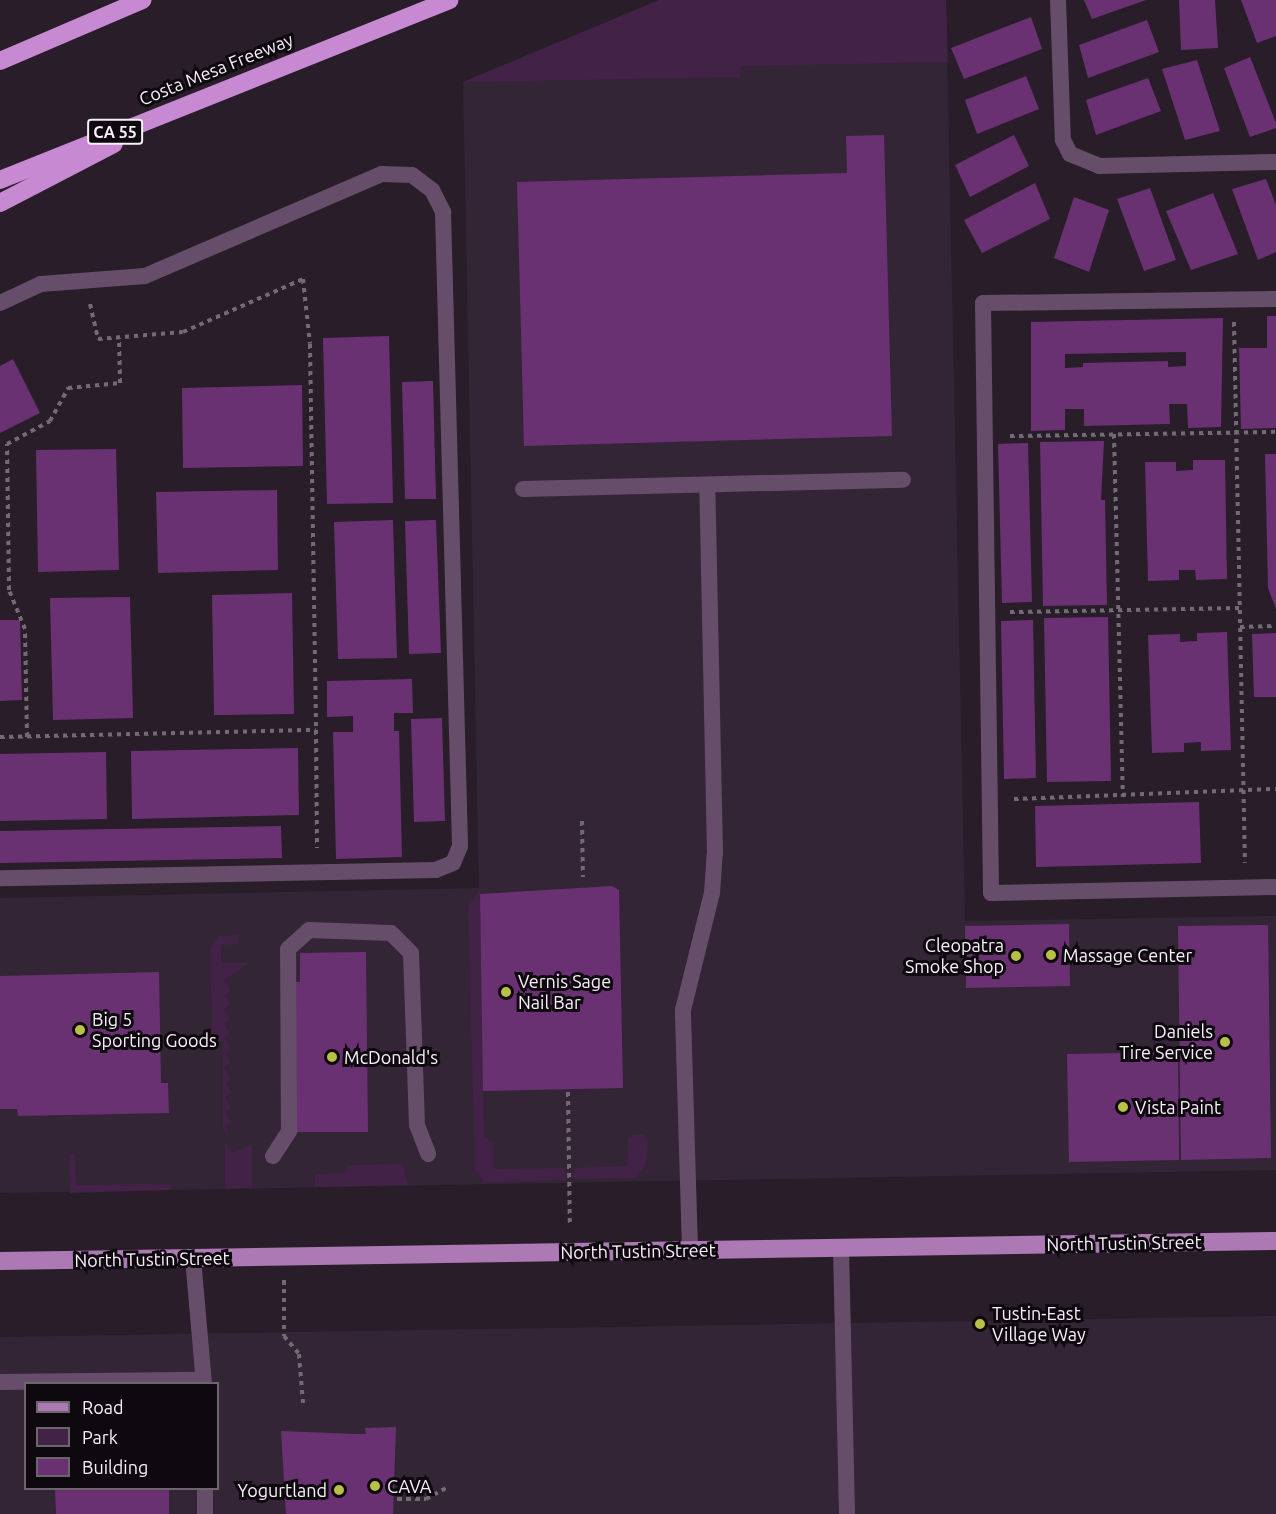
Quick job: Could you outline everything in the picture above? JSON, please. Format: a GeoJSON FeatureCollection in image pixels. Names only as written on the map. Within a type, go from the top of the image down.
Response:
{"type":"FeatureCollection","features":[{"type":"Feature","properties":{"kind":"highway"},"geometry":{"type":"LineString","coordinates":[[0,60],[142,0]]}},
{"type":"Feature","properties":{"kind":"highway","name":"Costa Mesa Freeway"},"geometry":{"type":"LineString","coordinates":[[0,180],[231,84],[449,0]]}},
{"type":"Feature","properties":{"kind":"highway"},"geometry":{"type":"LineString","coordinates":[[0,203],[231,84]]}},
{"type":"Feature","properties":{"kind":"main road","name":"North Tustin Street"},"geometry":{"type":"LineString","coordinates":[[0,1262],[1276,1241]]}},
{"type":"Feature","properties":{"kind":"lane"},"geometry":{"type":"LineString","coordinates":[[1058,0],[1063,140],[1070,154],[1099,166],[1276,162]]}},
{"type":"Feature","properties":{"kind":"lane"},"geometry":{"type":"LineString","coordinates":[[0,303],[41,284],[145,276],[382,174],[412,175],[432,190],[443,212],[460,846],[453,863],[436,870],[0,878]]}},
{"type":"Feature","properties":{"kind":"lane"},"geometry":{"type":"LineString","coordinates":[[1276,299],[983,303],[991,893],[1276,888]]}},
{"type":"Feature","properties":{"kind":"lane"},"geometry":{"type":"LineString","coordinates":[[523,489],[903,480]]}},
{"type":"Feature","properties":{"kind":"lane"},"geometry":{"type":"LineString","coordinates":[[690,1250],[683,1010],[712,893],[715,854],[707,485]]}},
{"type":"Feature","properties":{"kind":"lane"},"geometry":{"type":"LineString","coordinates":[[273,1156],[289,1131],[288,949],[309,930],[392,933],[411,953],[417,1125],[428,1154]]}},
{"type":"Feature","properties":{"kind":"lane"},"geometry":{"type":"LineString","coordinates":[[841,1248],[847,1514]]}},
{"type":"Feature","properties":{"kind":"lane"},"geometry":{"type":"LineString","coordinates":[[0,1382],[204,1382],[193,1258]]}},
{"type":"Feature","properties":{"kind":"lane"},"geometry":{"type":"LineString","coordinates":[[205,1490],[205,1514]]}},
{"type":"Feature","properties":{"kind":"path"},"geometry":{"type":"LineString","coordinates":[[87,281],[95,336],[119,339],[183,332],[303,279],[310,344],[317,872]]}},
{"type":"Feature","properties":{"kind":"path"},"geometry":{"type":"LineString","coordinates":[[1233,299],[1245,888]]}},
{"type":"Feature","properties":{"kind":"path"},"geometry":{"type":"LineString","coordinates":[[27,737],[25,629],[9,590],[7,444],[50,421],[68,388],[120,383],[119,339]]}},
{"type":"Feature","properties":{"kind":"path"},"geometry":{"type":"LineString","coordinates":[[985,436],[1276,432]]}},
{"type":"Feature","properties":{"kind":"path"},"geometry":{"type":"LineString","coordinates":[[1114,434],[1123,797]]}},
{"type":"Feature","properties":{"kind":"path"},"geometry":{"type":"LineString","coordinates":[[988,612],[1240,608]]}},
{"type":"Feature","properties":{"kind":"path"},"geometry":{"type":"LineString","coordinates":[[1240,627],[1276,626]]}},
{"type":"Feature","properties":{"kind":"path"},"geometry":{"type":"LineString","coordinates":[[0,737],[316,730]]}},
{"type":"Feature","properties":{"kind":"path"},"geometry":{"type":"LineString","coordinates":[[990,800],[1244,793],[1276,789]]}},
{"type":"Feature","properties":{"kind":"path"},"geometry":{"type":"LineString","coordinates":[[582,821],[583,877]]}},
{"type":"Feature","properties":{"kind":"path"},"geometry":{"type":"LineString","coordinates":[[568,1092],[570,1252]]}},
{"type":"Feature","properties":{"kind":"path"},"geometry":{"type":"LineString","coordinates":[[284,1257],[284,1336],[298,1354],[303,1403]]}},
{"type":"Feature","properties":{"kind":"path"},"geometry":{"type":"LineString","coordinates":[[397,1499],[426,1499],[448,1487]]}},
{"type":"Feature","properties":{"kind":"shaded area"},"geometry":{"type":"Polygon","coordinates":[[[659,0],[946,0],[965,921],[1276,916],[1276,1170],[0,1193],[0,898],[479,888],[463,82],[659,0]]]}},
{"type":"Feature","properties":{"kind":"shaded area"},"geometry":{"type":"Polygon","coordinates":[[[1276,1316],[1276,1514],[0,1514],[0,1337],[1276,1316]]]}},
{"type":"Feature","properties":{"kind":"green space"},"geometry":{"type":"Polygon","coordinates":[[[659,0],[946,0],[948,62],[741,66],[740,77],[463,82],[659,0]]]}},
{"type":"Feature","properties":{"kind":"green space"},"geometry":{"type":"Polygon","coordinates":[[[480,888],[484,1137],[493,1143],[494,1169],[565,1168],[566,1180],[485,1183],[475,1170],[468,907],[480,888]]]}},
{"type":"Feature","properties":{"kind":"green space"},"geometry":{"type":"Polygon","coordinates":[[[238,935],[238,944],[221,945],[221,963],[249,963],[224,980],[231,991],[225,995],[230,1004],[224,1009],[230,1019],[224,1023],[231,1034],[224,1038],[231,1049],[225,1054],[231,1063],[224,1067],[231,1079],[226,1083],[232,1093],[225,1097],[231,1108],[225,1112],[231,1123],[226,1126],[229,1139],[223,1129],[223,1041],[212,1041],[210,948],[218,936],[238,935]]]}},
{"type":"Feature","properties":{"kind":"green space"},"geometry":{"type":"Polygon","coordinates":[[[634,1135],[644,1135],[648,1141],[646,1164],[635,1178],[574,1179],[574,1168],[627,1166],[628,1138],[634,1135]]]}},
{"type":"Feature","properties":{"kind":"green space"},"geometry":{"type":"Polygon","coordinates":[[[225,1141],[232,1153],[252,1144],[252,1188],[225,1188],[225,1141]]]}},
{"type":"Feature","properties":{"kind":"green space"},"geometry":{"type":"Polygon","coordinates":[[[69,1155],[75,1155],[76,1185],[171,1184],[170,1190],[70,1193],[69,1155]]]}},
{"type":"Feature","properties":{"kind":"green space"},"geometry":{"type":"Polygon","coordinates":[[[403,1164],[408,1185],[315,1187],[315,1174],[346,1173],[347,1165],[403,1164]]]}},
{"type":"Feature","properties":{"kind":"building"},"geometry":{"type":"Polygon","coordinates":[[[1084,0],[1146,0],[1092,19],[1084,0]]]}},
{"type":"Feature","properties":{"kind":"building"},"geometry":{"type":"Polygon","coordinates":[[[1179,0],[1215,0],[1218,48],[1181,50],[1179,0]]]}},
{"type":"Feature","properties":{"kind":"building"},"geometry":{"type":"Polygon","coordinates":[[[1241,0],[1276,0],[1276,36],[1257,43],[1241,0]]]}},
{"type":"Feature","properties":{"kind":"building"},"geometry":{"type":"Polygon","coordinates":[[[1031,17],[1042,49],[964,79],[951,48],[1031,17]]]}},
{"type":"Feature","properties":{"kind":"building"},"geometry":{"type":"Polygon","coordinates":[[[1147,20],[1159,52],[1088,78],[1079,45],[1147,20]]]}},
{"type":"Feature","properties":{"kind":"building"},"geometry":{"type":"Polygon","coordinates":[[[1250,57],[1276,128],[1250,137],[1224,68],[1250,57]]]}},
{"type":"Feature","properties":{"kind":"building"},"geometry":{"type":"Polygon","coordinates":[[[1197,60],[1220,131],[1185,140],[1162,69],[1197,60]]]}},
{"type":"Feature","properties":{"kind":"building"},"geometry":{"type":"Polygon","coordinates":[[[1026,76],[1039,109],[977,134],[965,100],[1026,76]]]}},
{"type":"Feature","properties":{"kind":"building"},"geometry":{"type":"Polygon","coordinates":[[[1148,78],[1161,111],[1096,135],[1086,100],[1148,78]]]}},
{"type":"Feature","properties":{"kind":"building"},"geometry":{"type":"Polygon","coordinates":[[[884,135],[892,436],[524,446],[517,182],[847,173],[846,136],[884,135]]]}},
{"type":"Feature","properties":{"kind":"building"},"geometry":{"type":"Polygon","coordinates":[[[1014,135],[1029,166],[970,197],[955,165],[1014,135]]]}},
{"type":"Feature","properties":{"kind":"building"},"geometry":{"type":"Polygon","coordinates":[[[1266,179],[1276,205],[1276,252],[1258,260],[1232,189],[1266,179]]]}},
{"type":"Feature","properties":{"kind":"building"},"geometry":{"type":"Polygon","coordinates":[[[1035,183],[1050,219],[982,253],[964,220],[1035,183]]]}},
{"type":"Feature","properties":{"kind":"building"},"geometry":{"type":"Polygon","coordinates":[[[1150,188],[1176,260],[1144,271],[1117,199],[1150,188]]]}},
{"type":"Feature","properties":{"kind":"building"},"geometry":{"type":"Polygon","coordinates":[[[1213,193],[1238,254],[1191,270],[1166,211],[1213,193]]]}},
{"type":"Feature","properties":{"kind":"building"},"geometry":{"type":"Polygon","coordinates":[[[1074,197],[1109,210],[1089,272],[1054,258],[1074,197]]]}},
{"type":"Feature","properties":{"kind":"building"},"geometry":{"type":"Polygon","coordinates":[[[1267,316],[1276,316],[1276,428],[1241,429],[1239,348],[1267,348],[1267,316]]]}},
{"type":"Feature","properties":{"kind":"building"},"geometry":{"type":"Polygon","coordinates":[[[1223,318],[1221,427],[1188,428],[1187,404],[1169,404],[1170,424],[1084,426],[1084,409],[1065,409],[1065,430],[1031,431],[1031,322],[1223,318]],[[1186,352],[1065,354],[1065,368],[1083,367],[1083,363],[1168,361],[1168,367],[1186,366],[1186,352]]]}},
{"type":"Feature","properties":{"kind":"building"},"geometry":{"type":"Polygon","coordinates":[[[389,336],[393,503],[327,504],[323,338],[389,336]]]}},
{"type":"Feature","properties":{"kind":"building"},"geometry":{"type":"Polygon","coordinates":[[[13,359],[40,413],[0,433],[0,366],[13,359]]]}},
{"type":"Feature","properties":{"kind":"building"},"geometry":{"type":"Polygon","coordinates":[[[433,381],[436,499],[405,499],[402,382],[433,381]]]}},
{"type":"Feature","properties":{"kind":"building"},"geometry":{"type":"Polygon","coordinates":[[[302,385],[303,466],[183,468],[182,388],[302,385]]]}},
{"type":"Feature","properties":{"kind":"building"},"geometry":{"type":"Polygon","coordinates":[[[1104,441],[1101,500],[1105,500],[1107,605],[1043,606],[1040,442],[1104,441]]]}},
{"type":"Feature","properties":{"kind":"building"},"geometry":{"type":"Polygon","coordinates":[[[1028,443],[1032,602],[1002,603],[998,444],[1028,443]]]}},
{"type":"Feature","properties":{"kind":"building"},"geometry":{"type":"Polygon","coordinates":[[[116,449],[119,570],[38,572],[36,450],[116,449]]]}},
{"type":"Feature","properties":{"kind":"building"},"geometry":{"type":"Polygon","coordinates":[[[1265,454],[1276,454],[1276,609],[1268,588],[1265,454]]]}},
{"type":"Feature","properties":{"kind":"building"},"geometry":{"type":"Polygon","coordinates":[[[1193,460],[1225,460],[1227,579],[1196,580],[1195,570],[1179,570],[1179,580],[1148,581],[1145,462],[1176,462],[1176,471],[1193,470],[1193,460]]]}},
{"type":"Feature","properties":{"kind":"building"},"geometry":{"type":"Polygon","coordinates":[[[277,490],[278,570],[158,573],[156,492],[277,490]]]}},
{"type":"Feature","properties":{"kind":"building"},"geometry":{"type":"Polygon","coordinates":[[[393,520],[397,658],[338,659],[334,522],[393,520]]]}},
{"type":"Feature","properties":{"kind":"building"},"geometry":{"type":"Polygon","coordinates":[[[436,520],[441,653],[409,654],[405,521],[436,520]]]}},
{"type":"Feature","properties":{"kind":"building"},"geometry":{"type":"Polygon","coordinates":[[[292,593],[294,714],[214,715],[212,595],[292,593]]]}},
{"type":"Feature","properties":{"kind":"building"},"geometry":{"type":"Polygon","coordinates":[[[130,597],[133,718],[53,720],[50,598],[130,597]]]}},
{"type":"Feature","properties":{"kind":"building"},"geometry":{"type":"Polygon","coordinates":[[[1108,617],[1111,781],[1047,782],[1044,618],[1108,617]]]}},
{"type":"Feature","properties":{"kind":"building"},"geometry":{"type":"Polygon","coordinates":[[[0,620],[20,620],[22,700],[0,701],[0,620]]]}},
{"type":"Feature","properties":{"kind":"building"},"geometry":{"type":"Polygon","coordinates":[[[1033,620],[1036,778],[1004,779],[1001,621],[1033,620]]]}},
{"type":"Feature","properties":{"kind":"building"},"geometry":{"type":"Polygon","coordinates":[[[1227,632],[1231,750],[1201,751],[1201,742],[1184,743],[1184,752],[1152,753],[1148,635],[1180,634],[1180,642],[1197,641],[1197,633],[1227,632]]]}},
{"type":"Feature","properties":{"kind":"building"},"geometry":{"type":"Polygon","coordinates":[[[1276,633],[1276,697],[1254,697],[1252,634],[1276,633]]]}},
{"type":"Feature","properties":{"kind":"building"},"geometry":{"type":"Polygon","coordinates":[[[412,679],[413,713],[394,713],[394,731],[399,731],[402,857],[336,859],[333,732],[353,732],[353,716],[327,717],[327,681],[412,679]]]}},
{"type":"Feature","properties":{"kind":"building"},"geometry":{"type":"Polygon","coordinates":[[[442,718],[445,821],[414,822],[411,719],[442,718]]]}},
{"type":"Feature","properties":{"kind":"building"},"geometry":{"type":"Polygon","coordinates":[[[298,748],[299,815],[132,819],[131,751],[298,748]]]}},
{"type":"Feature","properties":{"kind":"building"},"geometry":{"type":"Polygon","coordinates":[[[106,752],[107,819],[0,821],[0,754],[106,752]]]}},
{"type":"Feature","properties":{"kind":"building"},"geometry":{"type":"Polygon","coordinates":[[[1199,802],[1201,863],[1036,867],[1035,806],[1199,802]]]}},
{"type":"Feature","properties":{"kind":"building"},"geometry":{"type":"Polygon","coordinates":[[[281,826],[282,858],[0,863],[0,831],[281,826]]]}},
{"type":"Feature","properties":{"kind":"building"},"geometry":{"type":"Polygon","coordinates":[[[612,886],[619,890],[623,1088],[483,1091],[480,894],[612,886]]]}},
{"type":"Feature","properties":{"kind":"building"},"geometry":{"type":"Polygon","coordinates":[[[1069,924],[1070,986],[966,988],[965,926],[1069,924]]]}},
{"type":"Feature","properties":{"kind":"building","name":"Daniels Tire Service"},"geometry":{"type":"Polygon","coordinates":[[[1268,925],[1271,1158],[1181,1160],[1178,926],[1268,925]]]}},
{"type":"Feature","properties":{"kind":"building","name":"McDonald's"},"geometry":{"type":"Polygon","coordinates":[[[366,952],[368,1132],[296,1132],[295,982],[300,982],[300,953],[366,952]]]}},
{"type":"Feature","properties":{"kind":"building","name":"Big 5 Sporting Goods"},"geometry":{"type":"Polygon","coordinates":[[[159,972],[161,1083],[168,1083],[169,1113],[18,1116],[17,1109],[0,1109],[0,976],[159,972]]]}},
{"type":"Feature","properties":{"kind":"building","name":"Vista Paint"},"geometry":{"type":"Polygon","coordinates":[[[1178,1052],[1179,1160],[1069,1162],[1067,1054],[1178,1052]]]}},
{"type":"Feature","properties":{"kind":"building"},"geometry":{"type":"Polygon","coordinates":[[[396,1427],[393,1514],[286,1514],[281,1431],[366,1434],[365,1428],[396,1427]]]}},
{"type":"Feature","properties":{"kind":"building"},"geometry":{"type":"Polygon","coordinates":[[[55,1490],[169,1490],[169,1514],[56,1514],[55,1490]]]}},
{"type":"Feature","properties":{"kind":"place","name":"Massage Center"},"geometry":{"type":"Point","coordinates":[1051,955]}},
{"type":"Feature","properties":{"kind":"place","name":"Cleopatra Smoke Shop"},"geometry":{"type":"Point","coordinates":[1016,956]}},
{"type":"Feature","properties":{"kind":"place","name":"Vernis Sage Nail Bar"},"geometry":{"type":"Point","coordinates":[506,992]}},
{"type":"Feature","properties":{"kind":"place","name":"Big 5 Sporting Goods"},"geometry":{"type":"Point","coordinates":[80,1030]}},
{"type":"Feature","properties":{"kind":"place","name":"Daniels Tire Service"},"geometry":{"type":"Point","coordinates":[1225,1042]}},
{"type":"Feature","properties":{"kind":"place","name":"McDonald's"},"geometry":{"type":"Point","coordinates":[332,1057]}},
{"type":"Feature","properties":{"kind":"place","name":"Vista Paint"},"geometry":{"type":"Point","coordinates":[1123,1107]}},
{"type":"Feature","properties":{"kind":"place","name":"Tustin-East Village Way"},"geometry":{"type":"Point","coordinates":[980,1324]}},
{"type":"Feature","properties":{"kind":"place","name":"CAVA"},"geometry":{"type":"Point","coordinates":[375,1486]}},
{"type":"Feature","properties":{"kind":"place","name":"Yogurtland"},"geometry":{"type":"Point","coordinates":[339,1490]}}]}
